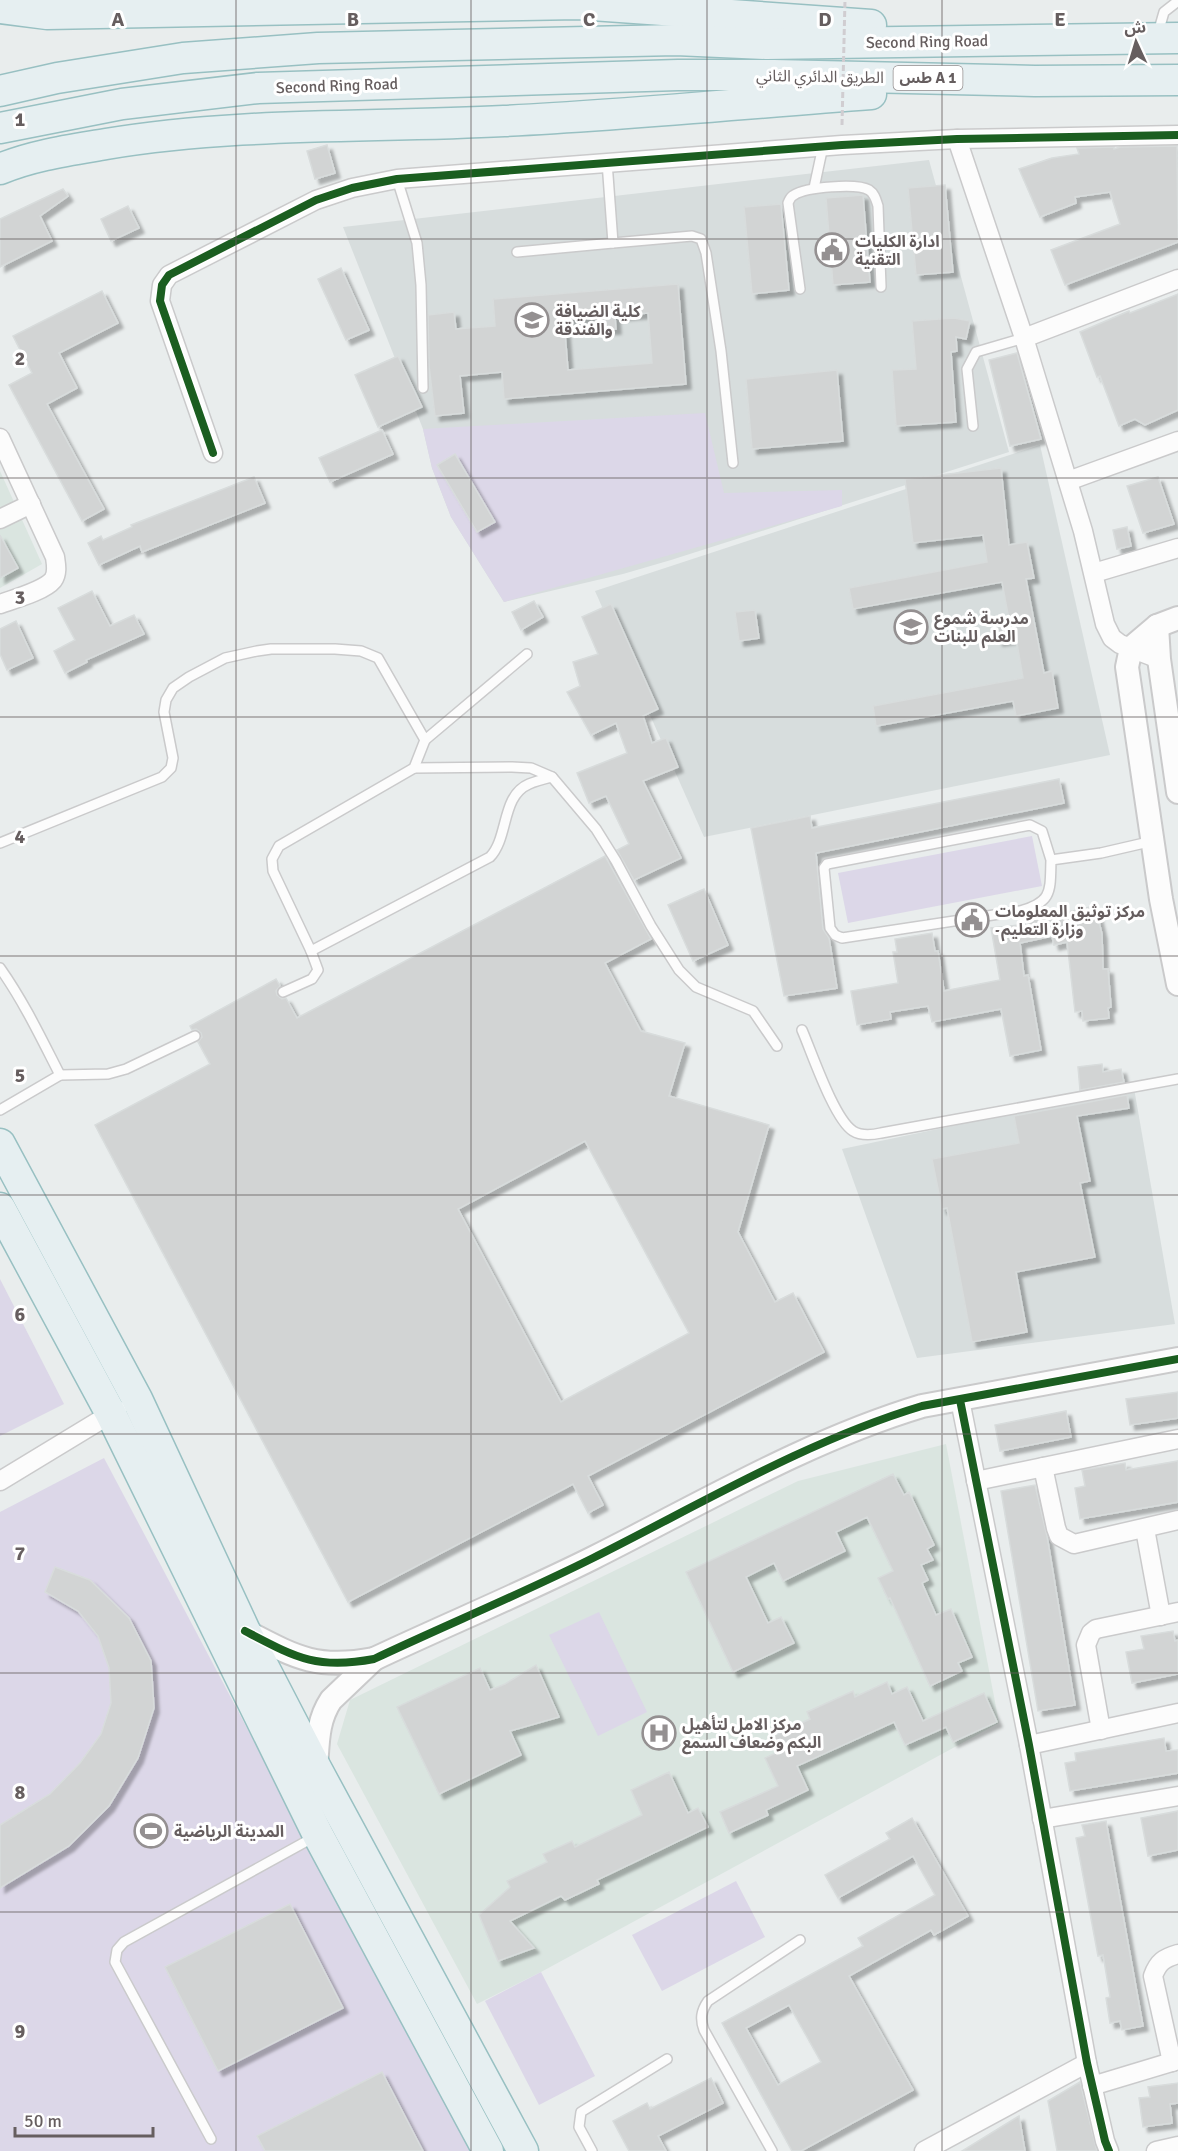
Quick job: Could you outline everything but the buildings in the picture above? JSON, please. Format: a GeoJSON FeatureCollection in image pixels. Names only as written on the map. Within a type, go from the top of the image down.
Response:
{"type":"FeatureCollection","features":[{"type":"Feature","properties":{"kind":"highway"},"geometry":{"type":"LineString","coordinates":[[0,8],[47,14],[578,3],[1032,39]]}},
{"type":"Feature","properties":{"kind":"highway","name":"Second Ring Road"},"geometry":{"type":"LineString","coordinates":[[0,91],[57,78],[183,58],[318,48],[676,40],[766,44],[1167,38]]}},
{"type":"Feature","properties":{"kind":"highway","name":"Second Ring Road"},"geometry":{"type":"LineString","coordinates":[[0,128],[122,104],[258,88],[678,75]]}},
{"type":"Feature","properties":{"kind":"highway","name":"الطريق الدائري الثاني"},"geometry":{"type":"LineString","coordinates":[[678,75],[1035,81],[1178,80]]}},
{"type":"Feature","properties":{"kind":"highway"},"geometry":{"type":"LineString","coordinates":[[0,169],[13,163],[70,150],[155,136],[250,128],[504,121],[1035,81]]}},
{"type":"Feature","properties":{"kind":"highway"},"geometry":{"type":"LineString","coordinates":[[0,1144],[137,1399],[245,1631],[316,1768],[523,2151]]}},
{"type":"Feature","properties":{"kind":"highway"},"geometry":{"type":"LineString","coordinates":[[0,1208],[111,1414],[318,1835],[488,2151]]}},
{"type":"Feature","properties":{"kind":"street"},"geometry":{"type":"LineString","coordinates":[[213,453],[160,301],[162,285],[169,275],[316,200],[352,188],[397,179],[823,146],[957,139],[1178,135]]}},
{"type":"Feature","properties":{"kind":"street"},"geometry":{"type":"LineString","coordinates":[[957,139],[1024,338],[1068,481],[1094,573],[1105,624],[1112,638],[1159,659]]}},
{"type":"Feature","properties":{"kind":"street"},"geometry":{"type":"LineString","coordinates":[[1024,338],[1178,279]]}},
{"type":"Feature","properties":{"kind":"street"},"geometry":{"type":"LineString","coordinates":[[0,438],[55,557],[57,569],[54,579],[44,587],[0,604]]}},
{"type":"Feature","properties":{"kind":"street"},"geometry":{"type":"LineString","coordinates":[[1068,481],[1178,441]]}},
{"type":"Feature","properties":{"kind":"street"},"geometry":{"type":"LineString","coordinates":[[0,519],[31,504]]}},
{"type":"Feature","properties":{"kind":"street"},"geometry":{"type":"LineString","coordinates":[[1094,573],[1178,548]]}},
{"type":"Feature","properties":{"kind":"street"},"geometry":{"type":"LineString","coordinates":[[1168,622],[1131,648],[1126,668],[1161,899],[1178,984]]}},
{"type":"Feature","properties":{"kind":"street"},"geometry":{"type":"LineString","coordinates":[[1168,622],[1159,659],[1178,792]]}},
{"type":"Feature","properties":{"kind":"street"},"geometry":{"type":"LineString","coordinates":[[245,1631],[310,1661],[335,1664],[374,1659],[590,1559],[804,1451],[887,1417],[922,1406],[1168,1360],[1178,1344]]}},
{"type":"Feature","properties":{"kind":"street"},"geometry":{"type":"LineString","coordinates":[[0,1481],[137,1399]]}},
{"type":"Feature","properties":{"kind":"street"},"geometry":{"type":"LineString","coordinates":[[960,1400],[1029,1745],[1087,2063],[1109,2151]]}},
{"type":"Feature","properties":{"kind":"street"},"geometry":{"type":"LineString","coordinates":[[976,1481],[1178,1439]]}},
{"type":"Feature","properties":{"kind":"street"},"geometry":{"type":"LineString","coordinates":[[1043,1467],[1059,1536],[1074,1544],[1178,1520]]}},
{"type":"Feature","properties":{"kind":"street"},"geometry":{"type":"LineString","coordinates":[[1101,1730],[1087,1652],[1088,1639],[1096,1629],[1169,1614],[1145,1529]]}},
{"type":"Feature","properties":{"kind":"street"},"geometry":{"type":"LineString","coordinates":[[316,1768],[319,1730],[326,1707],[374,1659]]}},
{"type":"Feature","properties":{"kind":"street"},"geometry":{"type":"LineString","coordinates":[[1029,1745],[1178,1713]]}},
{"type":"Feature","properties":{"kind":"street"},"geometry":{"type":"LineString","coordinates":[[1042,1819],[1178,1796]]}},
{"type":"Feature","properties":{"kind":"street"},"geometry":{"type":"LineString","coordinates":[[1092,2086],[1175,2061],[1153,1976],[1157,1965],[1164,1958],[1178,1954]]}},
{"type":"Feature","properties":{"kind":"street"},"geometry":{"type":"LineString","coordinates":[[924,2151],[1087,2063]]}},
{"type":"Feature","properties":{"kind":"street"},"geometry":{"type":"LineString","coordinates":[[1156,2151],[1178,2146]]}},
{"type":"Feature","properties":{"kind":"lane"},"geometry":{"type":"LineString","coordinates":[[1167,38],[1164,12],[1178,1]]}},
{"type":"Feature","properties":{"kind":"lane"},"geometry":{"type":"LineString","coordinates":[[814,188],[823,146]]}},
{"type":"Feature","properties":{"kind":"lane"},"geometry":{"type":"LineString","coordinates":[[607,162],[613,243]]}},
{"type":"Feature","properties":{"kind":"lane"},"geometry":{"type":"LineString","coordinates":[[397,179],[417,243],[421,285],[423,388]]}},
{"type":"Feature","properties":{"kind":"lane"},"geometry":{"type":"LineString","coordinates":[[800,289],[788,203],[794,195],[814,188],[857,187],[867,189],[874,195],[878,206],[881,287]]}},
{"type":"Feature","properties":{"kind":"lane"},"geometry":{"type":"LineString","coordinates":[[517,252],[692,236],[701,239],[706,253],[721,351],[733,463]]}},
{"type":"Feature","properties":{"kind":"lane"},"geometry":{"type":"LineString","coordinates":[[974,426],[967,369],[972,359],[976,352],[1024,338]]}},
{"type":"Feature","properties":{"kind":"lane"},"geometry":{"type":"LineString","coordinates":[[0,843],[162,777],[171,768],[173,758],[164,712],[166,700],[173,688],[189,677],[235,655],[271,649],[335,649],[361,651],[378,658],[425,740]]}},
{"type":"Feature","properties":{"kind":"lane"},"geometry":{"type":"LineString","coordinates":[[414,768],[425,740],[527,654]]}},
{"type":"Feature","properties":{"kind":"lane"},"geometry":{"type":"LineString","coordinates":[[284,992],[312,979],[318,969],[273,871],[272,859],[279,846],[414,768],[512,766],[531,768],[552,777],[596,829],[651,926],[679,970],[696,987],[753,1011],[777,1046]]}},
{"type":"Feature","properties":{"kind":"lane"},"geometry":{"type":"LineString","coordinates":[[311,951],[490,857],[497,849],[513,798],[527,785],[552,777]]}},
{"type":"Feature","properties":{"kind":"lane"},"geometry":{"type":"LineString","coordinates":[[1030,825],[1042,831],[1052,860],[1050,893],[1043,902],[1031,908],[842,938],[835,935],[830,928],[824,868],[827,864],[1030,825]]}},
{"type":"Feature","properties":{"kind":"lane"},"geometry":{"type":"LineString","coordinates":[[1052,860],[1101,853],[1153,841]]}},
{"type":"Feature","properties":{"kind":"lane"},"geometry":{"type":"LineString","coordinates":[[0,968],[20,997],[60,1075]]}},
{"type":"Feature","properties":{"kind":"lane"},"geometry":{"type":"LineString","coordinates":[[802,1030],[837,1113],[853,1131],[860,1134],[880,1133],[1178,1079]]}},
{"type":"Feature","properties":{"kind":"lane"},"geometry":{"type":"LineString","coordinates":[[0,1110],[60,1075],[108,1074],[126,1069],[195,1036]]}},
{"type":"Feature","properties":{"kind":"lane"},"geometry":{"type":"LineString","coordinates":[[211,2139],[116,1962],[117,1950],[124,1942],[318,1835]]}},
{"type":"Feature","properties":{"kind":"lane"},"geometry":{"type":"LineString","coordinates":[[771,2151],[704,2030],[701,2015],[708,2001],[800,1940]]}},
{"type":"Feature","properties":{"kind":"lane"},"geometry":{"type":"LineString","coordinates":[[592,2151],[579,2127],[581,2112],[667,2060]]}},
{"type":"Feature","properties":{"kind":"path"},"geometry":{"type":"LineString","coordinates":[[842,125],[845,0]]}},
{"type":"Feature","properties":{"kind":"shaded area"},"geometry":{"type":"Polygon","coordinates":[[[929,160],[1009,452],[671,560],[623,574],[504,602],[451,517],[432,468],[423,429],[343,227],[929,160]]]}},
{"type":"Feature","properties":{"kind":"shaded area"},"geometry":{"type":"Polygon","coordinates":[[[705,413],[724,493],[842,490],[842,506],[504,602],[451,517],[432,468],[423,429],[705,413]]]}},
{"type":"Feature","properties":{"kind":"shaded area"},"geometry":{"type":"Polygon","coordinates":[[[1040,445],[1110,755],[704,837],[595,591],[1040,445]]]}},
{"type":"Feature","properties":{"kind":"shaded area"},"geometry":{"type":"Polygon","coordinates":[[[0,471],[42,564],[0,588],[0,471]]]}},
{"type":"Feature","properties":{"kind":"shaded area"},"geometry":{"type":"Polygon","coordinates":[[[1032,836],[1042,886],[848,923],[838,873],[1032,836]]]}},
{"type":"Feature","properties":{"kind":"shaded area"},"geometry":{"type":"Polygon","coordinates":[[[1134,1088],[1175,1324],[917,1358],[842,1149],[1134,1088]]]}},
{"type":"Feature","properties":{"kind":"shaded area"},"geometry":{"type":"Polygon","coordinates":[[[0,1279],[64,1404],[0,1436],[0,1279]]]}},
{"type":"Feature","properties":{"kind":"shaded area","name":"مركز الامل لتأهيل البكم وضعاف السمع"},"geometry":{"type":"Polygon","coordinates":[[[946,1444],[999,1723],[541,1972],[477,2004],[337,1744],[350,1700],[798,1481],[946,1444]]]}},
{"type":"Feature","properties":{"kind":"shaded area","name":"المدينة الرياضية"},"geometry":{"type":"Polygon","coordinates":[[[104,1458],[471,2151],[0,2151],[0,1512],[104,1458]]]}},
{"type":"Feature","properties":{"kind":"shaded area"},"geometry":{"type":"Polygon","coordinates":[[[599,1612],[647,1712],[598,1736],[549,1635],[599,1612]]]}},
{"type":"Feature","properties":{"kind":"shaded area"},"geometry":{"type":"Polygon","coordinates":[[[736,1881],[765,1937],[662,1991],[632,1935],[736,1881]]]}},
{"type":"Feature","properties":{"kind":"shaded area"},"geometry":{"type":"Polygon","coordinates":[[[541,1972],[595,2076],[539,2105],[485,2001],[541,1972]]]}},
{"type":"Feature","properties":{"kind":"cycle path"},"geometry":{"type":"LineString","coordinates":[[213,453],[160,301],[162,285],[169,275],[316,200],[352,188],[397,179],[842,145],[957,139],[1178,135]]}},
{"type":"Feature","properties":{"kind":"cycle path"},"geometry":{"type":"LineString","coordinates":[[245,1631],[306,1659],[336,1663],[374,1659],[566,1571],[795,1455],[879,1420],[922,1406],[1178,1359]]}},
{"type":"Feature","properties":{"kind":"cycle path"},"geometry":{"type":"LineString","coordinates":[[960,1400],[1029,1745],[1087,2063],[1109,2151]]}},
{"type":"Feature","properties":{"kind":"place","name":"ادارة الكليات التقنية"},"geometry":{"type":"Point","coordinates":[832,250]}},
{"type":"Feature","properties":{"kind":"place","name":"كلية الضيافة والفندقة"},"geometry":{"type":"Point","coordinates":[532,320]}},
{"type":"Feature","properties":{"kind":"place","name":"مدرسة شموع العلم للبنات"},"geometry":{"type":"Point","coordinates":[911,627]}},
{"type":"Feature","properties":{"kind":"place","name":"مركز توثيق المعلومات -وزارة التعليم"},"geometry":{"type":"Point","coordinates":[972,920]}},
{"type":"Feature","properties":{"kind":"place","name":"مركز الامل لتأهيل البكم وضعاف السمع"},"geometry":{"type":"Point","coordinates":[659,1733]}},
{"type":"Feature","properties":{"kind":"place","name":"المدينة الرياضية"},"geometry":{"type":"Point","coordinates":[151,1831]}}]}
